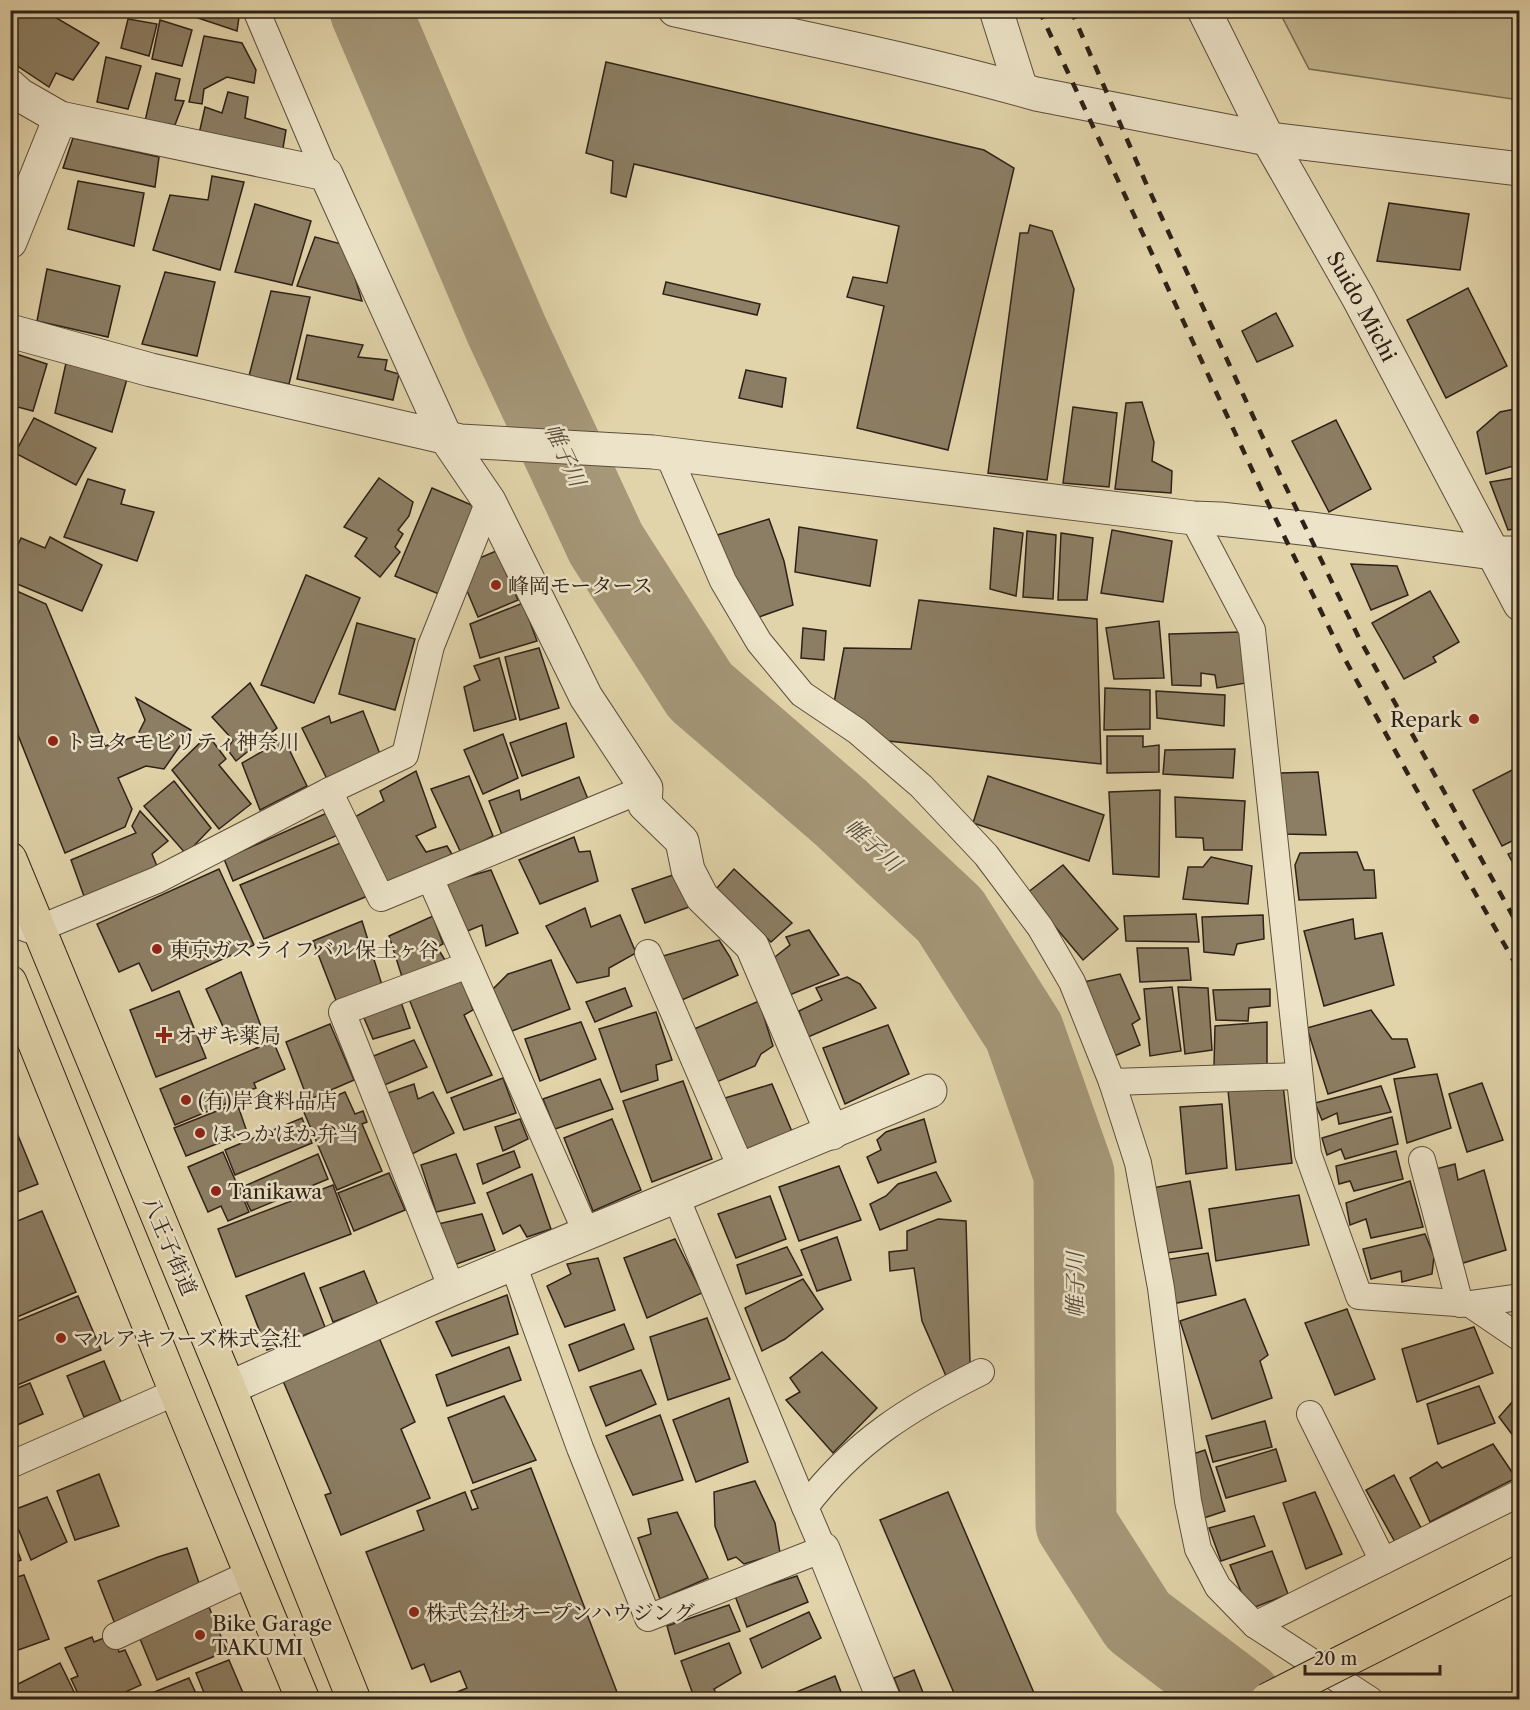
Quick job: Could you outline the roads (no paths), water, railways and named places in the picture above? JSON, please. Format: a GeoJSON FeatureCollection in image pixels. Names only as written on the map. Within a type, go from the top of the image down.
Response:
{"type":"FeatureCollection","features":[{"type":"Feature","properties":{"kind":"highway","name":"八王子街道"},"geometry":{"type":"LineString","coordinates":[[10,859],[24,924],[229,1388],[354,1700]]}},
{"type":"Feature","properties":{"kind":"highway"},"geometry":{"type":"LineString","coordinates":[[10,981],[303,1700]]}},
{"type":"Feature","properties":{"kind":"highway"},"geometry":{"type":"LineString","coordinates":[[1267,1700],[1520,1572]]}},
{"type":"Feature","properties":{"kind":"street"},"geometry":{"type":"LineString","coordinates":[[675,10],[896,58],[1036,94],[1268,139],[1520,170]]}},
{"type":"Feature","properties":{"kind":"street"},"geometry":{"type":"LineString","coordinates":[[996,10],[1021,89]]}},
{"type":"Feature","properties":{"kind":"street","name":"Suido Michi"},"geometry":{"type":"LineString","coordinates":[[1204,10],[1268,139],[1506,553],[1520,604]]}},
{"type":"Feature","properties":{"kind":"street"},"geometry":{"type":"LineString","coordinates":[[10,86],[20,95],[60,118],[326,174],[453,440],[489,501],[586,697],[646,788],[645,805],[682,841],[687,870],[702,897],[752,946],[832,1133]]}},
{"type":"Feature","properties":{"kind":"street"},"geometry":{"type":"LineString","coordinates":[[10,242],[60,118]]}},
{"type":"Feature","properties":{"kind":"street"},"geometry":{"type":"LineString","coordinates":[[10,331],[151,370],[453,440],[661,453],[1193,518],[1311,528],[1506,553]]}},
{"type":"Feature","properties":{"kind":"street"},"geometry":{"type":"LineString","coordinates":[[229,1388],[452,1289],[930,1091]]}},
{"type":"Feature","properties":{"kind":"street"},"geometry":{"type":"LineString","coordinates":[[823,1549],[884,1700]]}},
{"type":"Feature","properties":{"kind":"lane"},"geometry":{"type":"LineString","coordinates":[[256,10],[326,174]]}},
{"type":"Feature","properties":{"kind":"lane"},"geometry":{"type":"LineString","coordinates":[[661,453],[723,580],[759,642],[802,694],[857,731],[921,786],[986,855],[1040,927],[1072,982],[1112,1083],[1138,1162],[1161,1288],[1188,1502],[1198,1549],[1218,1587],[1255,1625],[1370,1700]]}},
{"type":"Feature","properties":{"kind":"lane"},"geometry":{"type":"LineString","coordinates":[[24,924],[157,880],[329,791],[405,755],[431,645],[489,501]]}},
{"type":"Feature","properties":{"kind":"lane"},"geometry":{"type":"LineString","coordinates":[[1193,518],[1252,630],[1308,1154],[1359,1296],[1466,1304],[1520,1297]]}},
{"type":"Feature","properties":{"kind":"lane"},"geometry":{"type":"LineString","coordinates":[[329,791],[381,898],[646,788]]}},
{"type":"Feature","properties":{"kind":"lane"},"geometry":{"type":"LineString","coordinates":[[430,878],[587,1234]]}},
{"type":"Feature","properties":{"kind":"lane"},"geometry":{"type":"LineString","coordinates":[[648,953],[742,1170]]}},
{"type":"Feature","properties":{"kind":"lane"},"geometry":{"type":"LineString","coordinates":[[452,1289],[342,1012],[468,965]]}},
{"type":"Feature","properties":{"kind":"lane"},"geometry":{"type":"LineString","coordinates":[[1112,1083],[1299,1076]]}},
{"type":"Feature","properties":{"kind":"lane"},"geometry":{"type":"LineString","coordinates":[[1422,1160],[1466,1304],[1520,1338]]}},
{"type":"Feature","properties":{"kind":"lane"},"geometry":{"type":"LineString","coordinates":[[513,1264],[580,1448],[648,1618],[823,1549],[676,1197]]}},
{"type":"Feature","properties":{"kind":"lane"},"geometry":{"type":"LineString","coordinates":[[805,1507],[822,1484],[865,1443],[900,1416],[981,1372]]}},
{"type":"Feature","properties":{"kind":"lane"},"geometry":{"type":"LineString","coordinates":[[10,1465],[176,1392]]}},
{"type":"Feature","properties":{"kind":"lane"},"geometry":{"type":"LineString","coordinates":[[1310,1414],[1383,1562]]}},
{"type":"Feature","properties":{"kind":"lane"},"geometry":{"type":"LineString","coordinates":[[1255,1625],[1520,1493]]}},
{"type":"Feature","properties":{"kind":"lane"},"geometry":{"type":"LineString","coordinates":[[116,1636],[251,1573]]}},
{"type":"Feature","properties":{"kind":"waterway","name":"帷子川"},"geometry":{"type":"LineString","coordinates":[[370,10],[507,331],[606,544],[700,691],[840,812],[950,915],[1024,1032],[1074,1174],[1076,1524],[1138,1621],[1242,1700]]}},
{"type":"Feature","properties":{"kind":"railway"},"geometry":{"type":"LineString","coordinates":[[1039,10],[1262,491],[1341,652],[1520,972]]}},
{"type":"Feature","properties":{"kind":"railway"},"geometry":{"type":"LineString","coordinates":[[1071,10],[1145,181],[1281,477],[1359,638],[1520,929]]}},
{"type":"Feature","properties":{"kind":"place","name":"峰岡モータース"},"geometry":{"type":"Point","coordinates":[496,585]}},
{"type":"Feature","properties":{"kind":"place","name":"Repark"},"geometry":{"type":"Point","coordinates":[1474,719]}},
{"type":"Feature","properties":{"kind":"place","name":"トヨタ モビリティ神奈川"},"geometry":{"type":"Point","coordinates":[53,741]}},
{"type":"Feature","properties":{"kind":"place","name":"東京ガスライフバル保土ヶ谷"},"geometry":{"type":"Point","coordinates":[157,949]}},
{"type":"Feature","properties":{"kind":"place","name":"オザキ薬局"},"geometry":{"type":"Point","coordinates":[164,1035]}},
{"type":"Feature","properties":{"kind":"place","name":"(有)岸食料品店"},"geometry":{"type":"Point","coordinates":[186,1100]}},
{"type":"Feature","properties":{"kind":"place","name":"ほっかほか弁当"},"geometry":{"type":"Point","coordinates":[200,1133]}},
{"type":"Feature","properties":{"kind":"place","name":"Tanikawa"},"geometry":{"type":"Point","coordinates":[216,1191]}},
{"type":"Feature","properties":{"kind":"place","name":"マルアキフーズ株式会社"},"geometry":{"type":"Point","coordinates":[61,1338]}},
{"type":"Feature","properties":{"kind":"place","name":"株式会社オープンハウジング"},"geometry":{"type":"Point","coordinates":[414,1612]}},
{"type":"Feature","properties":{"kind":"place","name":"Bike Garage TAKUMI"},"geometry":{"type":"Point","coordinates":[200,1635]}}]}
